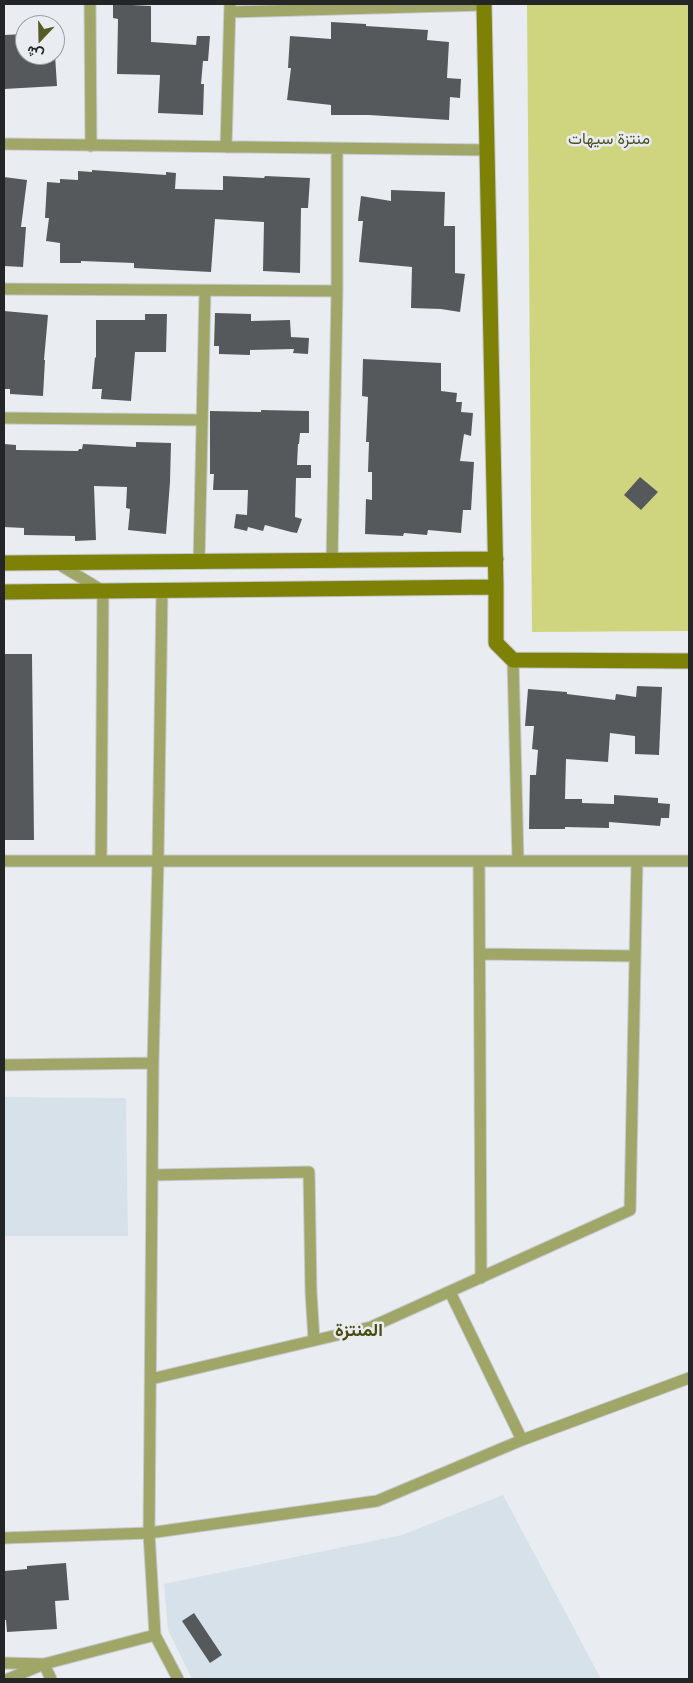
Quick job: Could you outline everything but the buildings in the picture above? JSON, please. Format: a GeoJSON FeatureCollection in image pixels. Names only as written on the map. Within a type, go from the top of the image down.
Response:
{"type":"FeatureCollection","features":[{"type":"Feature","properties":{"kind":"street"},"geometry":{"type":"LineString","coordinates":[[90,4],[91,146]]}},
{"type":"Feature","properties":{"kind":"street"},"geometry":{"type":"LineString","coordinates":[[226,147],[230,8],[484,5],[496,559],[496,643],[513,660],[518,861]]}},
{"type":"Feature","properties":{"kind":"street"},"geometry":{"type":"LineString","coordinates":[[4,144],[487,150]]}},
{"type":"Feature","properties":{"kind":"street"},"geometry":{"type":"LineString","coordinates":[[332,561],[338,149]]}},
{"type":"Feature","properties":{"kind":"street"},"geometry":{"type":"LineString","coordinates":[[4,289],[337,291]]}},
{"type":"Feature","properties":{"kind":"street"},"geometry":{"type":"LineString","coordinates":[[199,562],[205,291]]}},
{"type":"Feature","properties":{"kind":"street"},"geometry":{"type":"LineString","coordinates":[[4,418],[202,420]]}},
{"type":"Feature","properties":{"kind":"street"},"geometry":{"type":"LineString","coordinates":[[4,564],[496,559]]}},
{"type":"Feature","properties":{"kind":"street"},"geometry":{"type":"LineString","coordinates":[[57,563],[103,591]]}},
{"type":"Feature","properties":{"kind":"street"},"geometry":{"type":"LineString","coordinates":[[4,592],[496,587]]}},
{"type":"Feature","properties":{"kind":"street"},"geometry":{"type":"LineString","coordinates":[[101,861],[103,591]]}},
{"type":"Feature","properties":{"kind":"street"},"geometry":{"type":"LineString","coordinates":[[162,591],[153,1063],[149,1533],[155,1635],[178,1679]]}},
{"type":"Feature","properties":{"kind":"street"},"geometry":{"type":"LineString","coordinates":[[513,660],[689,662]]}},
{"type":"Feature","properties":{"kind":"street"},"geometry":{"type":"LineString","coordinates":[[4,861],[689,861]]}},
{"type":"Feature","properties":{"kind":"street"},"geometry":{"type":"LineString","coordinates":[[479,861],[481,1278]]}},
{"type":"Feature","properties":{"kind":"street"},"geometry":{"type":"LineString","coordinates":[[151,1379],[371,1327],[630,1210],[637,861]]}},
{"type":"Feature","properties":{"kind":"street"},"geometry":{"type":"LineString","coordinates":[[480,954],[635,956]]}},
{"type":"Feature","properties":{"kind":"street"},"geometry":{"type":"LineString","coordinates":[[4,1065],[153,1063]]}},
{"type":"Feature","properties":{"kind":"street"},"geometry":{"type":"LineString","coordinates":[[152,1175],[309,1172],[311,1292],[314,1340]]}},
{"type":"Feature","properties":{"kind":"street"},"geometry":{"type":"LineString","coordinates":[[450,1292],[522,1440]]}},
{"type":"Feature","properties":{"kind":"street"},"geometry":{"type":"LineString","coordinates":[[4,1538],[149,1533],[377,1501],[522,1440],[689,1378]]}},
{"type":"Feature","properties":{"kind":"street"},"geometry":{"type":"LineString","coordinates":[[8,1679],[44,1664],[155,1635]]}},
{"type":"Feature","properties":{"kind":"street"},"geometry":{"type":"LineString","coordinates":[[4,1663],[44,1664]]}},
{"type":"Feature","properties":{"kind":"street"},"geometry":{"type":"LineString","coordinates":[[44,1664],[51,1679]]}},
{"type":"Feature","properties":{"kind":"shaded area"},"geometry":{"type":"Polygon","coordinates":[[[4,1097],[126,1098],[128,1236],[4,1236],[4,1097]]]}},
{"type":"Feature","properties":{"kind":"shaded area"},"geometry":{"type":"Polygon","coordinates":[[[503,1495],[601,1679],[192,1679],[168,1630],[164,1584],[402,1535],[503,1495]]]}},
{"type":"Feature","properties":{"kind":"green space","name":"منتزة سيهات"},"geometry":{"type":"Polygon","coordinates":[[[527,4],[689,4],[689,631],[532,632],[527,4]]]}},
{"type":"Feature","properties":{"kind":"district","name":"المنتزة"},"geometry":{"type":"Point","coordinates":[359,1331]}}]}
